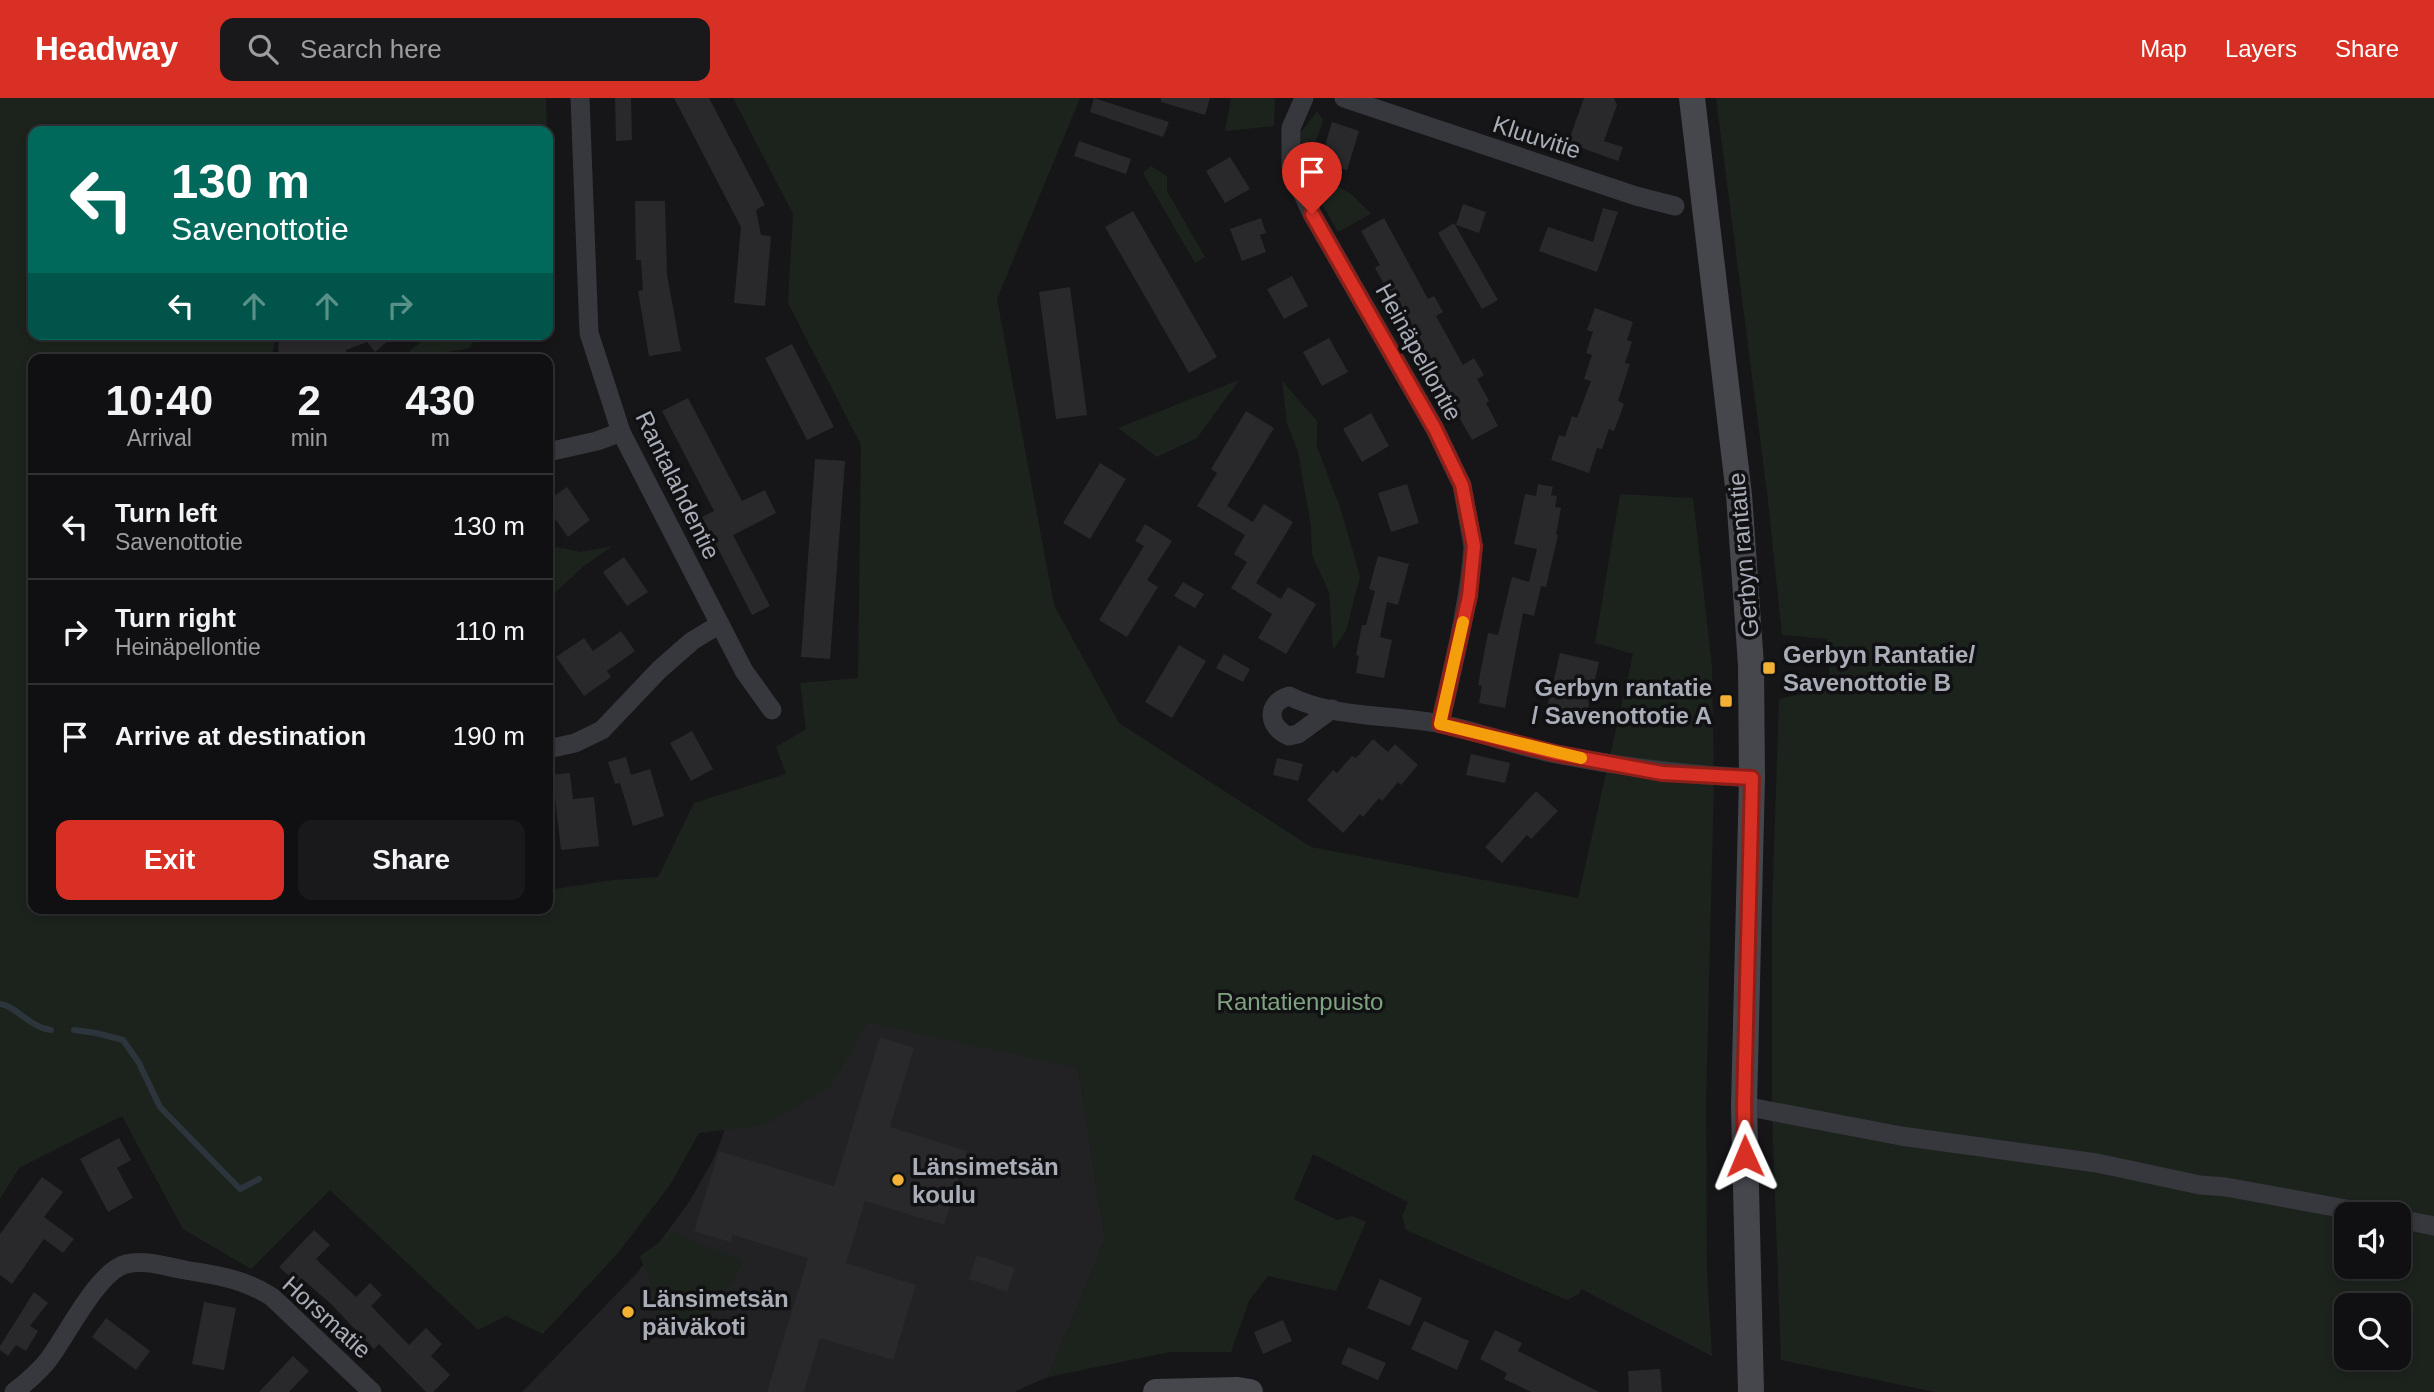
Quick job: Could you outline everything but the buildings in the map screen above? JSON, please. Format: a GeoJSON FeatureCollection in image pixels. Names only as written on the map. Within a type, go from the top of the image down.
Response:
{"type":"FeatureCollection","features":[{"type":"Feature","properties":{"kind":"main road","name":"Gerbyn rantatie"},"geometry":{"type":"LineString","coordinates":[[1692,98],[1739,495],[1751,665],[1752,778],[1744,1106],[1751,1392]]}},
{"type":"Feature","properties":{"kind":"main road"},"geometry":{"type":"LineString","coordinates":[[1156,1392],[1250,1392]]}},
{"type":"Feature","properties":{"kind":"street","name":"Rantalahdentie"},"geometry":{"type":"LineString","coordinates":[[580,98],[589,332],[621,432],[744,671],[772,710]]}},
{"type":"Feature","properties":{"kind":"street","name":"Heinäpellontie"},"geometry":{"type":"LineString","coordinates":[[1304,98],[1291,128],[1291,168],[1312,214],[1435,429],[1462,485],[1474,546],[1469,596],[1440,724]]}},
{"type":"Feature","properties":{"kind":"street","name":"Kluuvitie"},"geometry":{"type":"LineString","coordinates":[[1344,98],[1636,196],[1675,206]]}},
{"type":"Feature","properties":{"kind":"street"},"geometry":{"type":"LineString","coordinates":[[553,451],[597,441],[621,432]]}},
{"type":"Feature","properties":{"kind":"street"},"geometry":{"type":"LineString","coordinates":[[553,747],[575,743],[602,730],[659,670],[692,641],[720,624]]}},
{"type":"Feature","properties":{"kind":"street"},"geometry":{"type":"LineString","coordinates":[[1332,709],[1440,724],[1554,753],[1662,773],[1752,778]]}},
{"type":"Feature","properties":{"kind":"street"},"geometry":{"type":"LineString","coordinates":[[1744,1106],[1901,1136],[2097,1163],[2200,1185],[2226,1187],[2334,1207]]}},
{"type":"Feature","properties":{"kind":"street"},"geometry":{"type":"LineString","coordinates":[[2411,1221],[2434,1226]]}},
{"type":"Feature","properties":{"kind":"street","name":"Horsmatie"},"geometry":{"type":"LineString","coordinates":[[14,1392],[30,1380],[48,1360],[101,1282],[113,1270],[128,1263],[144,1263],[231,1278],[252,1285],[272,1297],[372,1392]]}},
{"type":"Feature","properties":{"kind":"shaded area","name":"Länsimetsän koulu"},"geometry":{"type":"Polygon","coordinates":[[[788,1003],[1078,1067],[1105,1241],[1048,1377],[1014,1392],[522,1392],[637,1273],[689,1202],[714,1158],[770,1011],[788,1003]]]}},
{"type":"Feature","properties":{"kind":"green space","name":"Rantatienpuisto"},"geometry":{"type":"Polygon","coordinates":[[[0,98],[546,98],[547,126],[28,126],[28,340],[276,340],[272,354],[28,354],[28,914],[553,914],[553,889],[613,880],[658,877],[694,803],[786,774],[776,747],[806,729],[800,683],[858,678],[861,445],[788,303],[793,214],[733,98],[1080,98],[997,299],[1054,605],[1119,723],[1311,847],[1578,898],[1633,654],[1595,643],[1620,494],[1693,498],[1712,667],[1714,782],[1706,1104],[1707,1274],[1712,1356],[1581,1289],[1579,1294],[1567,1300],[1406,1230],[1402,1216],[1408,1202],[1313,1154],[1294,1199],[1337,1220],[1352,1216],[1366,1222],[1336,1291],[1268,1276],[1249,1301],[1231,1352],[1170,1352],[1048,1377],[1105,1241],[1078,1068],[868,1023],[830,1087],[764,1125],[699,1133],[670,1185],[618,1253],[543,1334],[506,1316],[478,1330],[330,1190],[251,1269],[183,1229],[122,1116],[19,1168],[0,1199],[0,98]]]}},
{"type":"Feature","properties":{"kind":"green space"},"geometry":{"type":"Polygon","coordinates":[[[1231,98],[1275,98],[1274,126],[1225,131],[1231,98]]]}},
{"type":"Feature","properties":{"kind":"green space"},"geometry":{"type":"Polygon","coordinates":[[[1716,98],[2434,98],[2434,1392],[1935,1392],[1781,1360],[1772,1113],[1772,908],[1779,699],[1830,687],[1827,639],[1782,635],[1767,492],[1716,98]]]}},
{"type":"Feature","properties":{"kind":"green space"},"geometry":{"type":"Polygon","coordinates":[[[1317,111],[1323,120],[1312,153],[1325,178],[1351,194],[1371,214],[1338,232],[1303,170],[1301,132],[1317,111]]]}},
{"type":"Feature","properties":{"kind":"green space"},"geometry":{"type":"Polygon","coordinates":[[[1151,166],[1167,176],[1167,191],[1205,257],[1195,263],[1143,173],[1151,166]]]}},
{"type":"Feature","properties":{"kind":"green space"},"geometry":{"type":"Polygon","coordinates":[[[424,340],[473,340],[470,348],[436,354],[409,354],[410,350],[424,340]]]}},
{"type":"Feature","properties":{"kind":"green space"},"geometry":{"type":"Polygon","coordinates":[[[1239,380],[1197,438],[1157,457],[1118,428],[1239,380]]]}},
{"type":"Feature","properties":{"kind":"green space"},"geometry":{"type":"Polygon","coordinates":[[[1282,381],[1317,421],[1317,447],[1341,510],[1360,576],[1346,631],[1333,650],[1329,592],[1312,555],[1311,527],[1298,451],[1287,423],[1282,381]]]}},
{"type":"Feature","properties":{"kind":"green space"},"geometry":{"type":"Polygon","coordinates":[[[553,546],[580,552],[613,546],[584,566],[553,594],[553,546]]]}},
{"type":"Feature","properties":{"kind":"green space"},"geometry":{"type":"Polygon","coordinates":[[[674,1232],[743,1262],[708,1318],[679,1327],[660,1308],[640,1256],[674,1232]]]}},
{"type":"Feature","properties":{"kind":"waterway"},"geometry":{"type":"LineString","coordinates":[[0,1004],[6,1005],[36,1025],[51,1030]]}},
{"type":"Feature","properties":{"kind":"waterway"},"geometry":{"type":"LineString","coordinates":[[74,1030],[123,1040],[139,1063],[160,1107],[240,1189],[259,1179]]}},
{"type":"Feature","properties":{"kind":"slow traffic"},"geometry":{"type":"LineString","coordinates":[[1463,622],[1440,724],[1581,758]]}},
{"type":"Feature","properties":{"kind":"place","name":"Gerbyn Rantatie/ Savenottotie B"},"geometry":{"type":"Point","coordinates":[1769,668]}},
{"type":"Feature","properties":{"kind":"place","name":"Gerbyn rantatie / Savenottotie A"},"geometry":{"type":"Point","coordinates":[1726,701]}},
{"type":"Feature","properties":{"kind":"place","name":"Länsimetsän koulu"},"geometry":{"type":"Point","coordinates":[898,1180]}},
{"type":"Feature","properties":{"kind":"place","name":"Länsimetsän päiväkoti"},"geometry":{"type":"Point","coordinates":[628,1312]}},
{"type":"Feature","properties":{"kind":"route"},"geometry":{"type":"LineString","coordinates":[[1312,214],[1435,429],[1462,485],[1474,546],[1469,596],[1440,724],[1554,753],[1662,773],[1752,778],[1745,1156]]}}]}
